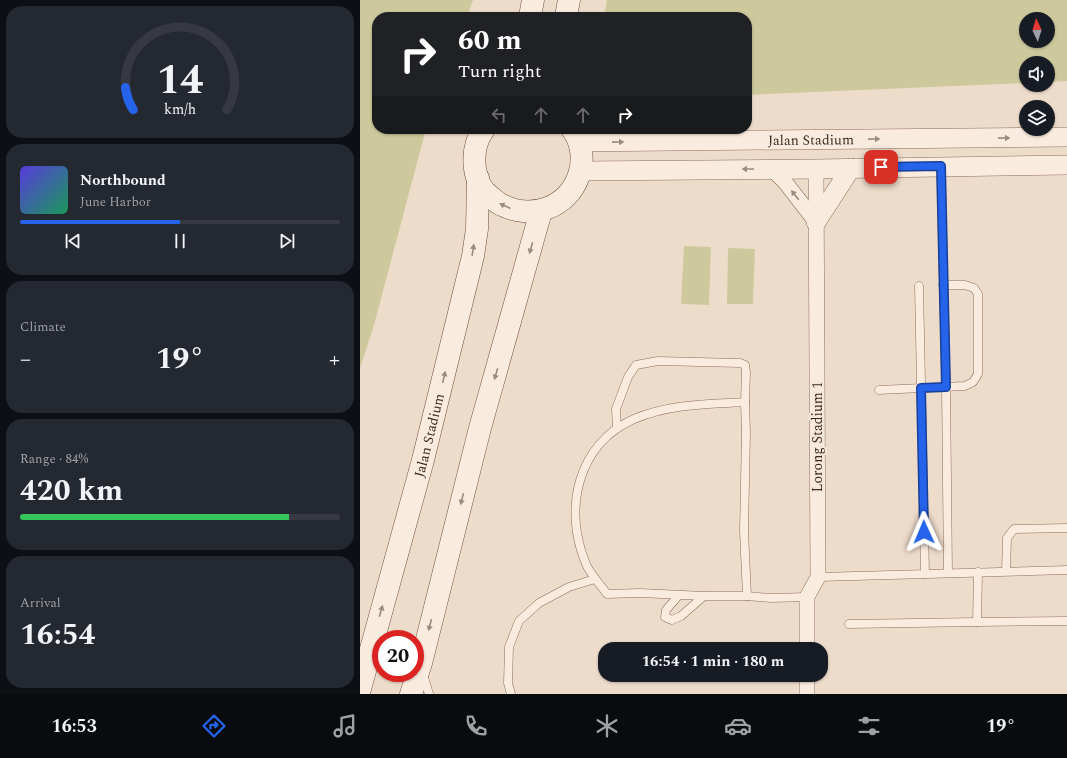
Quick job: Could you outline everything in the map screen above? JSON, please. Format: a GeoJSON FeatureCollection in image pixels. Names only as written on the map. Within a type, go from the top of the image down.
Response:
{"type":"FeatureCollection","features":[{"type":"Feature","properties":{"kind":"main road"},"geometry":{"type":"LineString","coordinates":[[531,12],[533,0]]}},
{"type":"Feature","properties":{"kind":"main road"},"geometry":{"type":"LineString","coordinates":[[567,12],[569,0]]}},
{"type":"Feature","properties":{"kind":"main road"},"geometry":{"type":"LineString","coordinates":[[480,134],[475,148],[474,163],[478,178],[485,191],[501,205],[520,212],[541,211],[555,205],[567,196],[576,183],[580,171],[582,155],[576,136]]}},
{"type":"Feature","properties":{"kind":"main road","name":"Jalan Stadium"},"geometry":{"type":"LineString","coordinates":[[360,689],[423,460],[472,256],[477,229],[478,178]]}},
{"type":"Feature","properties":{"kind":"main road"},"geometry":{"type":"LineString","coordinates":[[424,651],[480,428],[541,211]]}},
{"type":"Feature","properties":{"kind":"main road"},"geometry":{"type":"LineString","coordinates":[[411,694],[415,682]]}},
{"type":"Feature","properties":{"kind":"street","name":"Jalan Stadium"},"geometry":{"type":"LineString","coordinates":[[576,136],[756,140],[1067,137]]}},
{"type":"Feature","properties":{"kind":"street"},"geometry":{"type":"LineString","coordinates":[[756,140],[768,146],[795,149],[806,154],[814,161],[816,169]]}},
{"type":"Feature","properties":{"kind":"street","name":"Jalan Stadium"},"geometry":{"type":"LineString","coordinates":[[580,171],[1067,165]]}},
{"type":"Feature","properties":{"kind":"street"},"geometry":{"type":"LineString","coordinates":[[772,169],[785,182],[816,222],[851,168]]}},
{"type":"Feature","properties":{"kind":"street","name":"Lorong Stadium 1"},"geometry":{"type":"LineString","coordinates":[[807,642],[807,597],[818,577],[816,169]]}},
{"type":"Feature","properties":{"kind":"street"},"geometry":{"type":"LineString","coordinates":[[807,682],[807,694]]}},
{"type":"Feature","properties":{"kind":"lane"},"geometry":{"type":"LineString","coordinates":[[941,166],[948,573]]}},
{"type":"Feature","properties":{"kind":"lane"},"geometry":{"type":"LineString","coordinates":[[879,390],[965,386],[973,382],[978,374],[978,294],[974,288],[965,285],[943,285]]}},
{"type":"Feature","properties":{"kind":"lane"},"geometry":{"type":"LineString","coordinates":[[919,286],[925,574]]}},
{"type":"Feature","properties":{"kind":"lane"},"geometry":{"type":"LineString","coordinates":[[617,428],[616,409],[628,377],[636,365],[658,361],[740,363],[745,365],[746,433],[744,531],[747,596]]}},
{"type":"Feature","properties":{"kind":"lane"},"geometry":{"type":"LineString","coordinates":[[745,402],[706,403],[658,410],[634,419],[617,428],[602,440],[590,456],[581,478],[575,500],[575,522],[578,544],[586,565],[607,594],[747,596],[771,598],[807,597]]}},
{"type":"Feature","properties":{"kind":"lane"},"geometry":{"type":"LineString","coordinates":[[1006,571],[1007,538],[1014,529],[1067,528]]}},
{"type":"Feature","properties":{"kind":"lane"},"geometry":{"type":"LineString","coordinates":[[818,577],[1067,570]]}},
{"type":"Feature","properties":{"kind":"lane"},"geometry":{"type":"LineString","coordinates":[[977,622],[978,572]]}},
{"type":"Feature","properties":{"kind":"lane"},"geometry":{"type":"LineString","coordinates":[[511,694],[508,683],[508,647],[519,621],[539,603],[570,587],[596,578]]}},
{"type":"Feature","properties":{"kind":"lane"},"geometry":{"type":"LineString","coordinates":[[678,595],[666,610],[665,617],[672,620],[681,616],[704,596]]}},
{"type":"Feature","properties":{"kind":"lane"},"geometry":{"type":"LineString","coordinates":[[849,624],[1067,621]]}},
{"type":"Feature","properties":{"kind":"lane"},"geometry":{"type":"LineString","coordinates":[[424,675],[429,694]]}},
{"type":"Feature","properties":{"kind":"shaded area"},"geometry":{"type":"Polygon","coordinates":[[[360,0],[473,0],[469,12],[372,12],[372,134],[425,134],[374,325],[360,368],[360,0]]]}},
{"type":"Feature","properties":{"kind":"shaded area"},"geometry":{"type":"Polygon","coordinates":[[[607,0],[1067,0],[1067,81],[1055,82],[1055,56],[1019,56],[1019,83],[752,95],[752,12],[605,12],[607,0]]]}},
{"type":"Feature","properties":{"kind":"shaded area"},"geometry":{"type":"Polygon","coordinates":[[[684,246],[711,247],[709,305],[681,304],[684,246]]]}},
{"type":"Feature","properties":{"kind":"shaded area"},"geometry":{"type":"Polygon","coordinates":[[[728,248],[755,249],[753,304],[727,304],[728,248]]]}},
{"type":"Feature","properties":{"kind":"route"},"geometry":{"type":"LineString","coordinates":[[881,167],[941,166],[946,387],[921,388],[924,532]]}}]}
